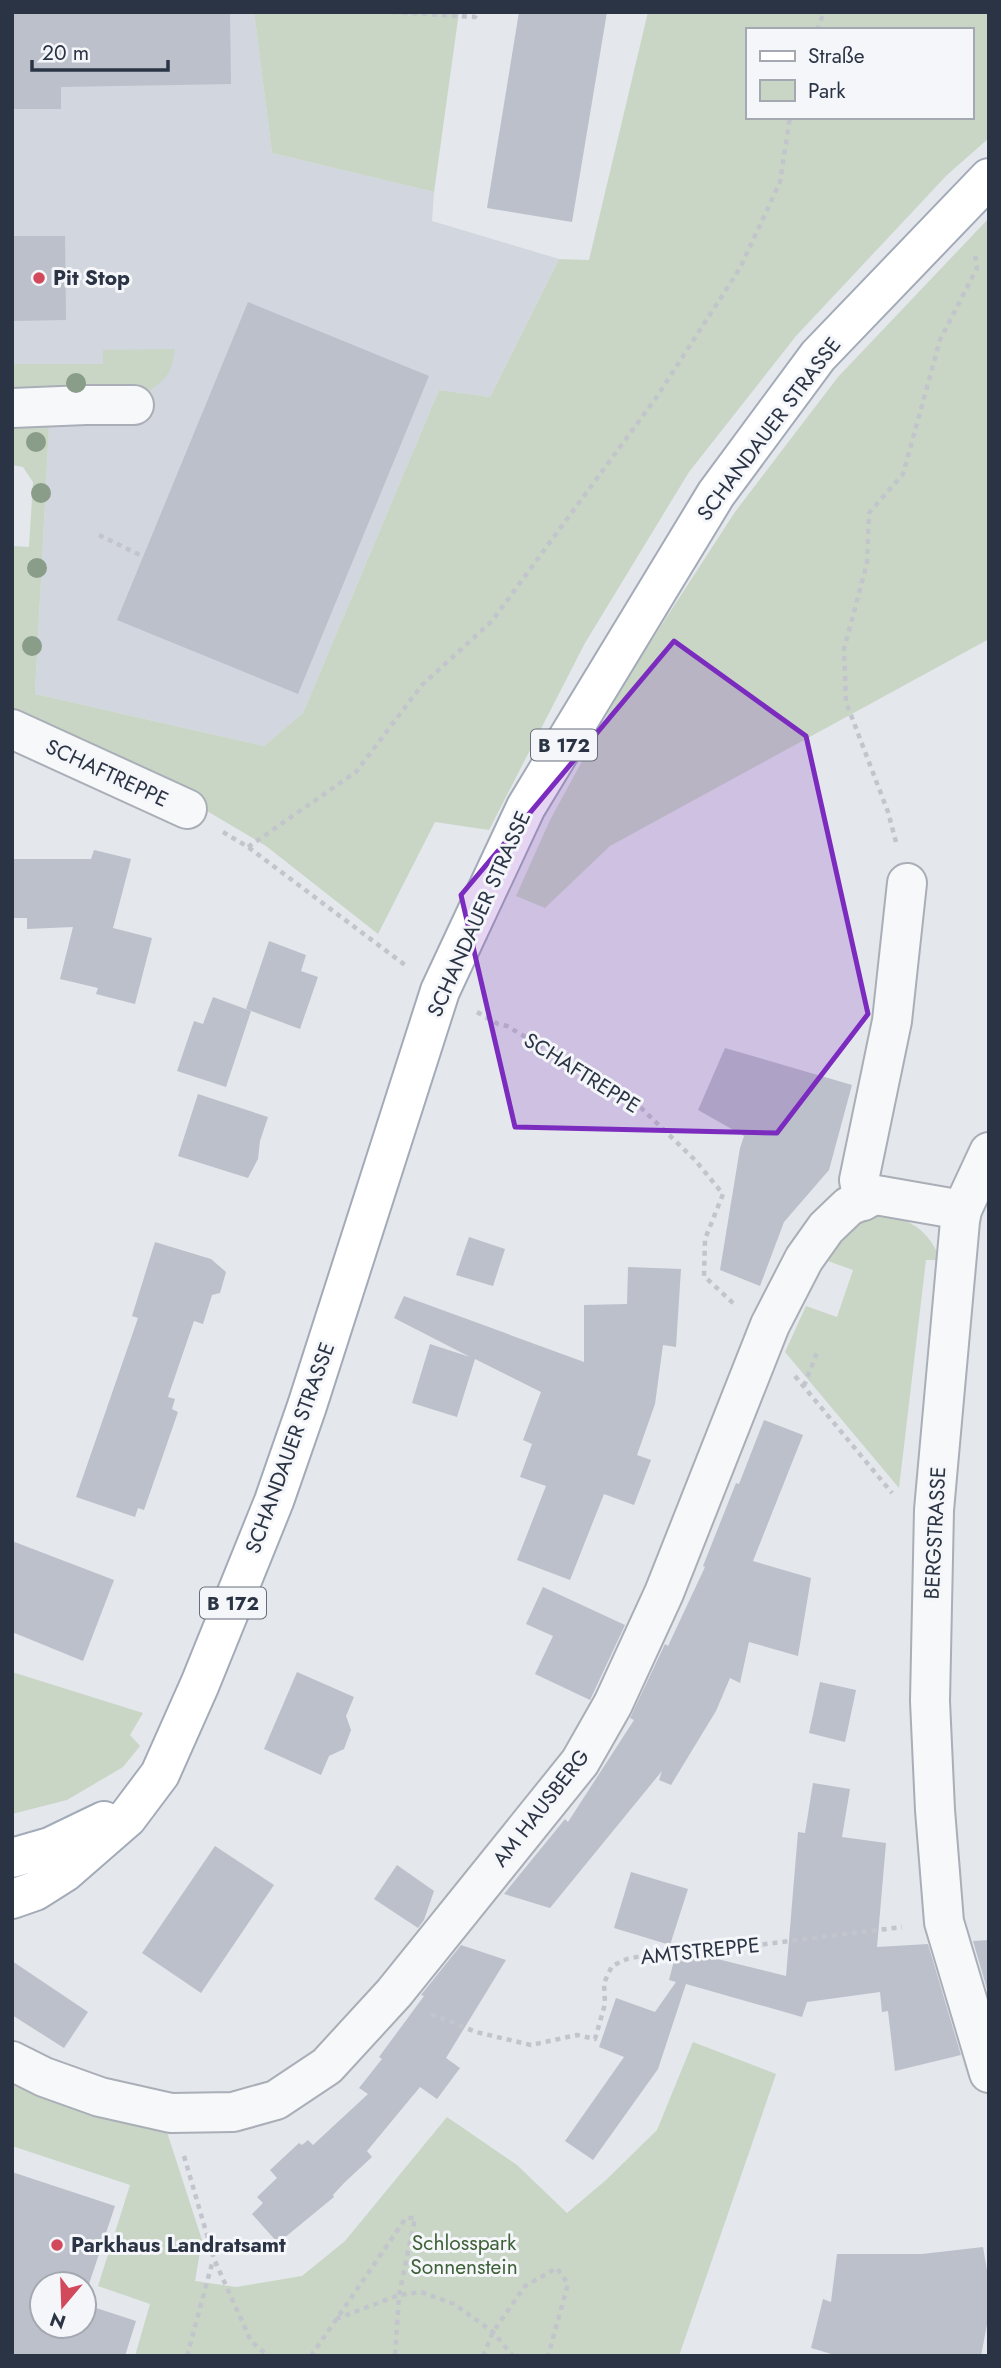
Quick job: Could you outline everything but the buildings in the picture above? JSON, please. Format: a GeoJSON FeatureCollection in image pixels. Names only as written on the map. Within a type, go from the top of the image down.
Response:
{"type":"FeatureCollection","features":[{"type":"Feature","properties":{"kind":"main road","name":"SCHANDAUER STRASSE"},"geometry":{"type":"LineString","coordinates":[[12,1899],[34,1891],[65,1872],[127,1818],[160,1774],[200,1684],[274,1501],[440,991],[526,807],[716,494],[818,356],[989,178]]}},
{"type":"Feature","properties":{"kind":"main road","name":"SCHANDAUER STRASSE"},"geometry":{"type":"LineString","coordinates":[[12,1858],[50,1847],[96,1826],[146,1795]]}},
{"type":"Feature","properties":{"kind":"main road"},"geometry":{"type":"LineString","coordinates":[[12,1848],[50,1847]]}},
{"type":"Feature","properties":{"kind":"street"},"geometry":{"type":"LineString","coordinates":[[12,408],[134,405]]}},
{"type":"Feature","properties":{"kind":"street","name":"SCHAFTREPPE"},"geometry":{"type":"LineString","coordinates":[[12,729],[187,809]]}},
{"type":"Feature","properties":{"kind":"street"},"geometry":{"type":"LineString","coordinates":[[863,1201],[859,1180],[892,1021],[907,883]]}},
{"type":"Feature","properties":{"kind":"street","name":"BERGSTRASSE"},"geometry":{"type":"LineString","coordinates":[[989,1152],[962,1210],[934,1510],[929,1685],[944,1922],[989,2073]]}},
{"type":"Feature","properties":{"kind":"street","name":"AM HAUSBERG"},"geometry":{"type":"LineString","coordinates":[[12,2061],[44,2077],[100,2097],[172,2113],[233,2112],[276,2100],[327,2066],[394,1993],[580,1762],[614,1704],[664,1593],[770,1325],[804,1259],[826,1228],[849,1206],[876,1195],[962,1210]]}},
{"type":"Feature","properties":{"kind":"path"},"geometry":{"type":"LineString","coordinates":[[392,12],[476,15]]}},
{"type":"Feature","properties":{"kind":"path"},"geometry":{"type":"LineString","coordinates":[[248,847],[356,772],[422,685],[492,621],[656,398],[740,268],[780,182],[790,119]]}},
{"type":"Feature","properties":{"kind":"path"},"geometry":{"type":"LineString","coordinates":[[907,883],[888,812],[846,702],[844,649],[867,563],[869,513],[903,474],[940,340],[977,268]]}},
{"type":"Feature","properties":{"kind":"path"},"geometry":{"type":"LineString","coordinates":[[99,536],[144,557]]}},
{"type":"Feature","properties":{"kind":"path","name":"SCHAFTREPPE"},"geometry":{"type":"LineString","coordinates":[[187,809],[248,847],[338,915]]}},
{"type":"Feature","properties":{"kind":"path","name":"SCHAFTREPPE"},"geometry":{"type":"LineString","coordinates":[[507,1026],[635,1102],[695,1160],[723,1194],[705,1239],[704,1276],[729,1301],[738,1306]]}},
{"type":"Feature","properties":{"kind":"path"},"geometry":{"type":"LineString","coordinates":[[804,1387],[818,1350]]}},
{"type":"Feature","properties":{"kind":"path"},"geometry":{"type":"LineString","coordinates":[[786,1366],[883,1484]]}},
{"type":"Feature","properties":{"kind":"path","name":"AMTSTREPPE"},"geometry":{"type":"LineString","coordinates":[[476,2032],[531,2045],[577,2035],[595,2039],[605,2004],[604,1983],[612,1966],[627,1959],[671,1950],[726,1949],[944,1922]]}},
{"type":"Feature","properties":{"kind":"path"},"geometry":{"type":"LineString","coordinates":[[172,2113],[214,2259],[251,2341],[268,2356]]}},
{"type":"Feature","properties":{"kind":"path"},"geometry":{"type":"LineString","coordinates":[[311,2356],[406,2218],[415,2218],[399,2295],[395,2356]]}},
{"type":"Feature","properties":{"kind":"path"},"geometry":{"type":"LineString","coordinates":[[187,2356],[214,2259]]}},
{"type":"Feature","properties":{"kind":"path"},"geometry":{"type":"LineString","coordinates":[[483,2356],[493,2332],[525,2286],[557,2268],[568,2284],[548,2356]]}},
{"type":"Feature","properties":{"kind":"path"},"geometry":{"type":"LineString","coordinates":[[335,2319],[399,2295],[421,2292],[454,2304],[493,2332],[513,2356]]}},
{"type":"Feature","properties":{"kind":"highlighted area"},"geometry":{"type":"Polygon","coordinates":[[[674,641],[806,736],[868,1014],[777,1133],[515,1127],[461,895],[674,641]]]}},
{"type":"Feature","properties":{"kind":"shaded area"},"geometry":{"type":"Polygon","coordinates":[[[12,12],[254,12],[272,153],[434,192],[432,221],[559,259],[490,397],[439,390],[303,713],[264,746],[35,694],[49,428],[12,427],[12,12]]]}},
{"type":"Feature","properties":{"kind":"green space"},"geometry":{"type":"Polygon","coordinates":[[[254,12],[459,12],[434,192],[272,153],[254,12]]]}},
{"type":"Feature","properties":{"kind":"green space"},"geometry":{"type":"Polygon","coordinates":[[[648,12],[989,12],[989,138],[947,175],[796,336],[689,472],[585,643],[489,830],[435,822],[378,934],[266,846],[190,801],[12,721],[12,546],[29,547],[33,482],[23,467],[12,465],[12,427],[49,427],[35,694],[264,746],[303,713],[439,390],[490,397],[559,259],[589,260],[648,12]]]}},
{"type":"Feature","properties":{"kind":"green space"},"geometry":{"type":"Polygon","coordinates":[[[989,218],[989,639],[610,846],[545,908],[516,896],[550,820],[629,675],[735,512],[838,377],[989,218]]]}},
{"type":"Feature","properties":{"kind":"green space"},"geometry":{"type":"Polygon","coordinates":[[[175,349],[168,374],[149,391],[12,391],[12,364],[103,364],[103,350],[175,349]]]}},
{"type":"Feature","properties":{"kind":"green space"},"geometry":{"type":"Polygon","coordinates":[[[864,1215],[901,1219],[911,1224],[928,1237],[941,1260],[926,1260],[899,1488],[785,1352],[806,1306],[837,1317],[853,1270],[825,1260],[845,1226],[864,1215]]]}},
{"type":"Feature","properties":{"kind":"green space"},"geometry":{"type":"Polygon","coordinates":[[[12,1672],[143,1713],[130,1735],[140,1746],[123,1767],[67,1800],[12,1814],[12,1672]]]}},
{"type":"Feature","properties":{"kind":"green space","name":"Schlosspark Sonnenstein"},"geometry":{"type":"Polygon","coordinates":[[[693,2042],[776,2074],[679,2356],[135,2356],[150,2304],[98,2286],[130,2185],[12,2146],[12,2082],[84,2112],[114,2121],[166,2129],[202,2240],[195,2281],[236,2287],[302,2276],[345,2241],[447,2117],[517,2165],[567,2213],[606,2180],[657,2130],[693,2042]]]}},
{"type":"Feature","properties":{"kind":"place","name":"Pit Stop"},"geometry":{"type":"Point","coordinates":[39,278]}},
{"type":"Feature","properties":{"kind":"place","name":"Parkhaus Landratsamt"},"geometry":{"type":"Point","coordinates":[57,2245]}}]}
